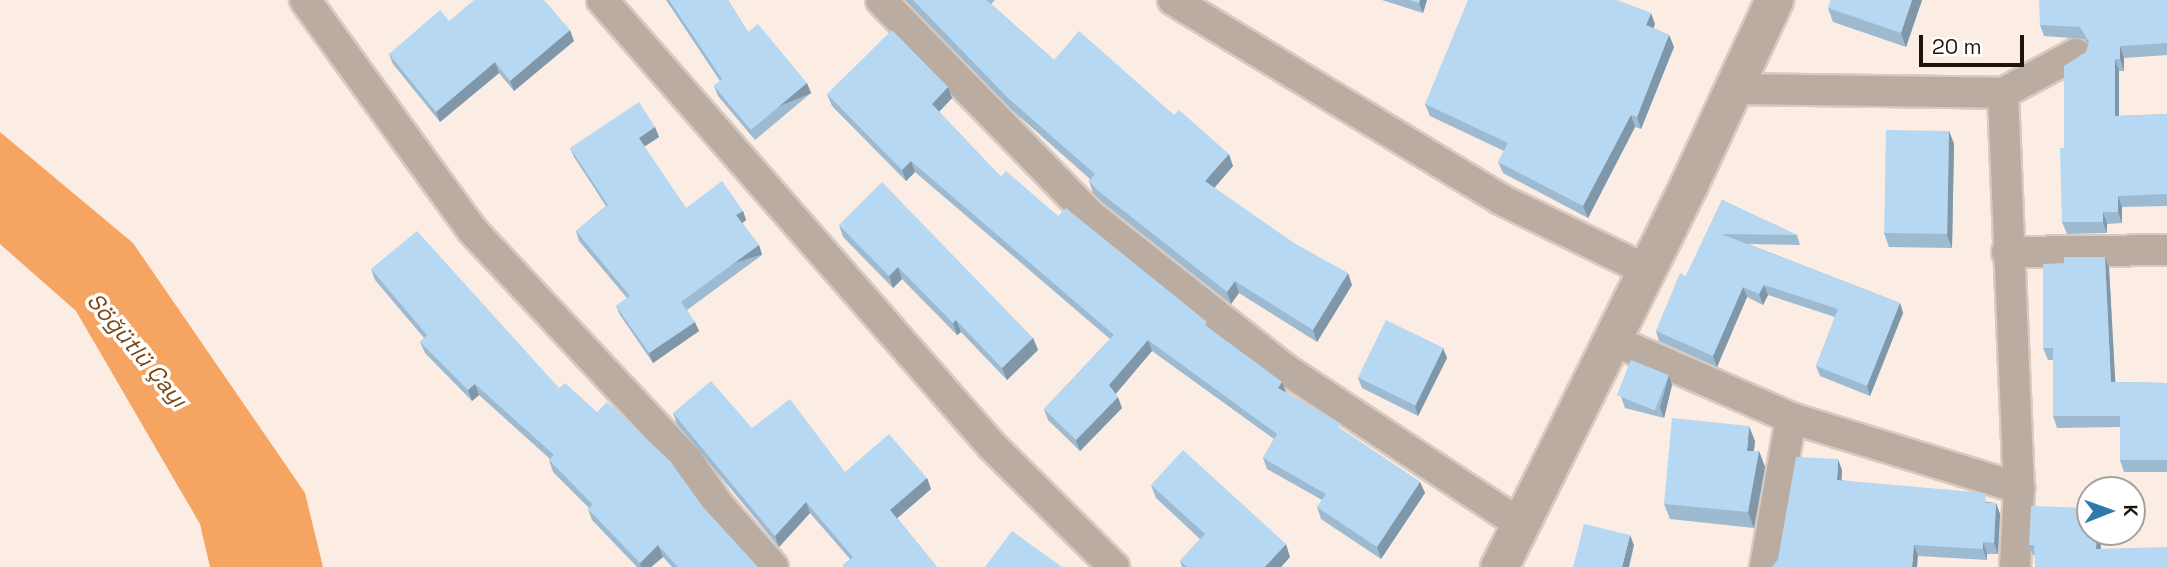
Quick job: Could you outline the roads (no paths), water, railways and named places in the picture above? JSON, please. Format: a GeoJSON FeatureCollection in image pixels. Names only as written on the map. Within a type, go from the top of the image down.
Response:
{"type":"FeatureCollection","features":[{"type":"Feature","properties":{"kind":"street"},"geometry":{"type":"LineString","coordinates":[[305,0],[471,230],[688,461],[720,508],[773,567]]}},
{"type":"Feature","properties":{"kind":"street"},"geometry":{"type":"LineString","coordinates":[[602,0],[992,446],[1114,567]]}},
{"type":"Feature","properties":{"kind":"street"},"geometry":{"type":"LineString","coordinates":[[881,0],[1090,215],[1285,369],[1520,524]]}},
{"type":"Feature","properties":{"kind":"street"},"geometry":{"type":"LineString","coordinates":[[1173,0],[1500,199],[1644,269]]}},
{"type":"Feature","properties":{"kind":"street"},"geometry":{"type":"LineString","coordinates":[[1499,567],[1612,340],[1774,0]]}},
{"type":"Feature","properties":{"kind":"street"},"geometry":{"type":"LineString","coordinates":[[1733,89],[2003,93],[2076,54]]}},
{"type":"Feature","properties":{"kind":"street"},"geometry":{"type":"LineString","coordinates":[[2003,93],[2007,252],[2019,488],[2015,567]]}},
{"type":"Feature","properties":{"kind":"street"},"geometry":{"type":"LineString","coordinates":[[2007,252],[2167,250]]}},
{"type":"Feature","properties":{"kind":"street"},"geometry":{"type":"LineString","coordinates":[[1612,340],[1791,418],[2019,488]]}},
{"type":"Feature","properties":{"kind":"street"},"geometry":{"type":"LineString","coordinates":[[1765,567],[1791,418]]}},
{"type":"Feature","properties":{"kind":"water","name":"Söğütlü Çayı"},"geometry":{"type":"Polygon","coordinates":[[[0,132],[133,243],[305,493],[323,567],[210,567],[200,524],[76,311],[0,244],[0,132]]]}}]}
